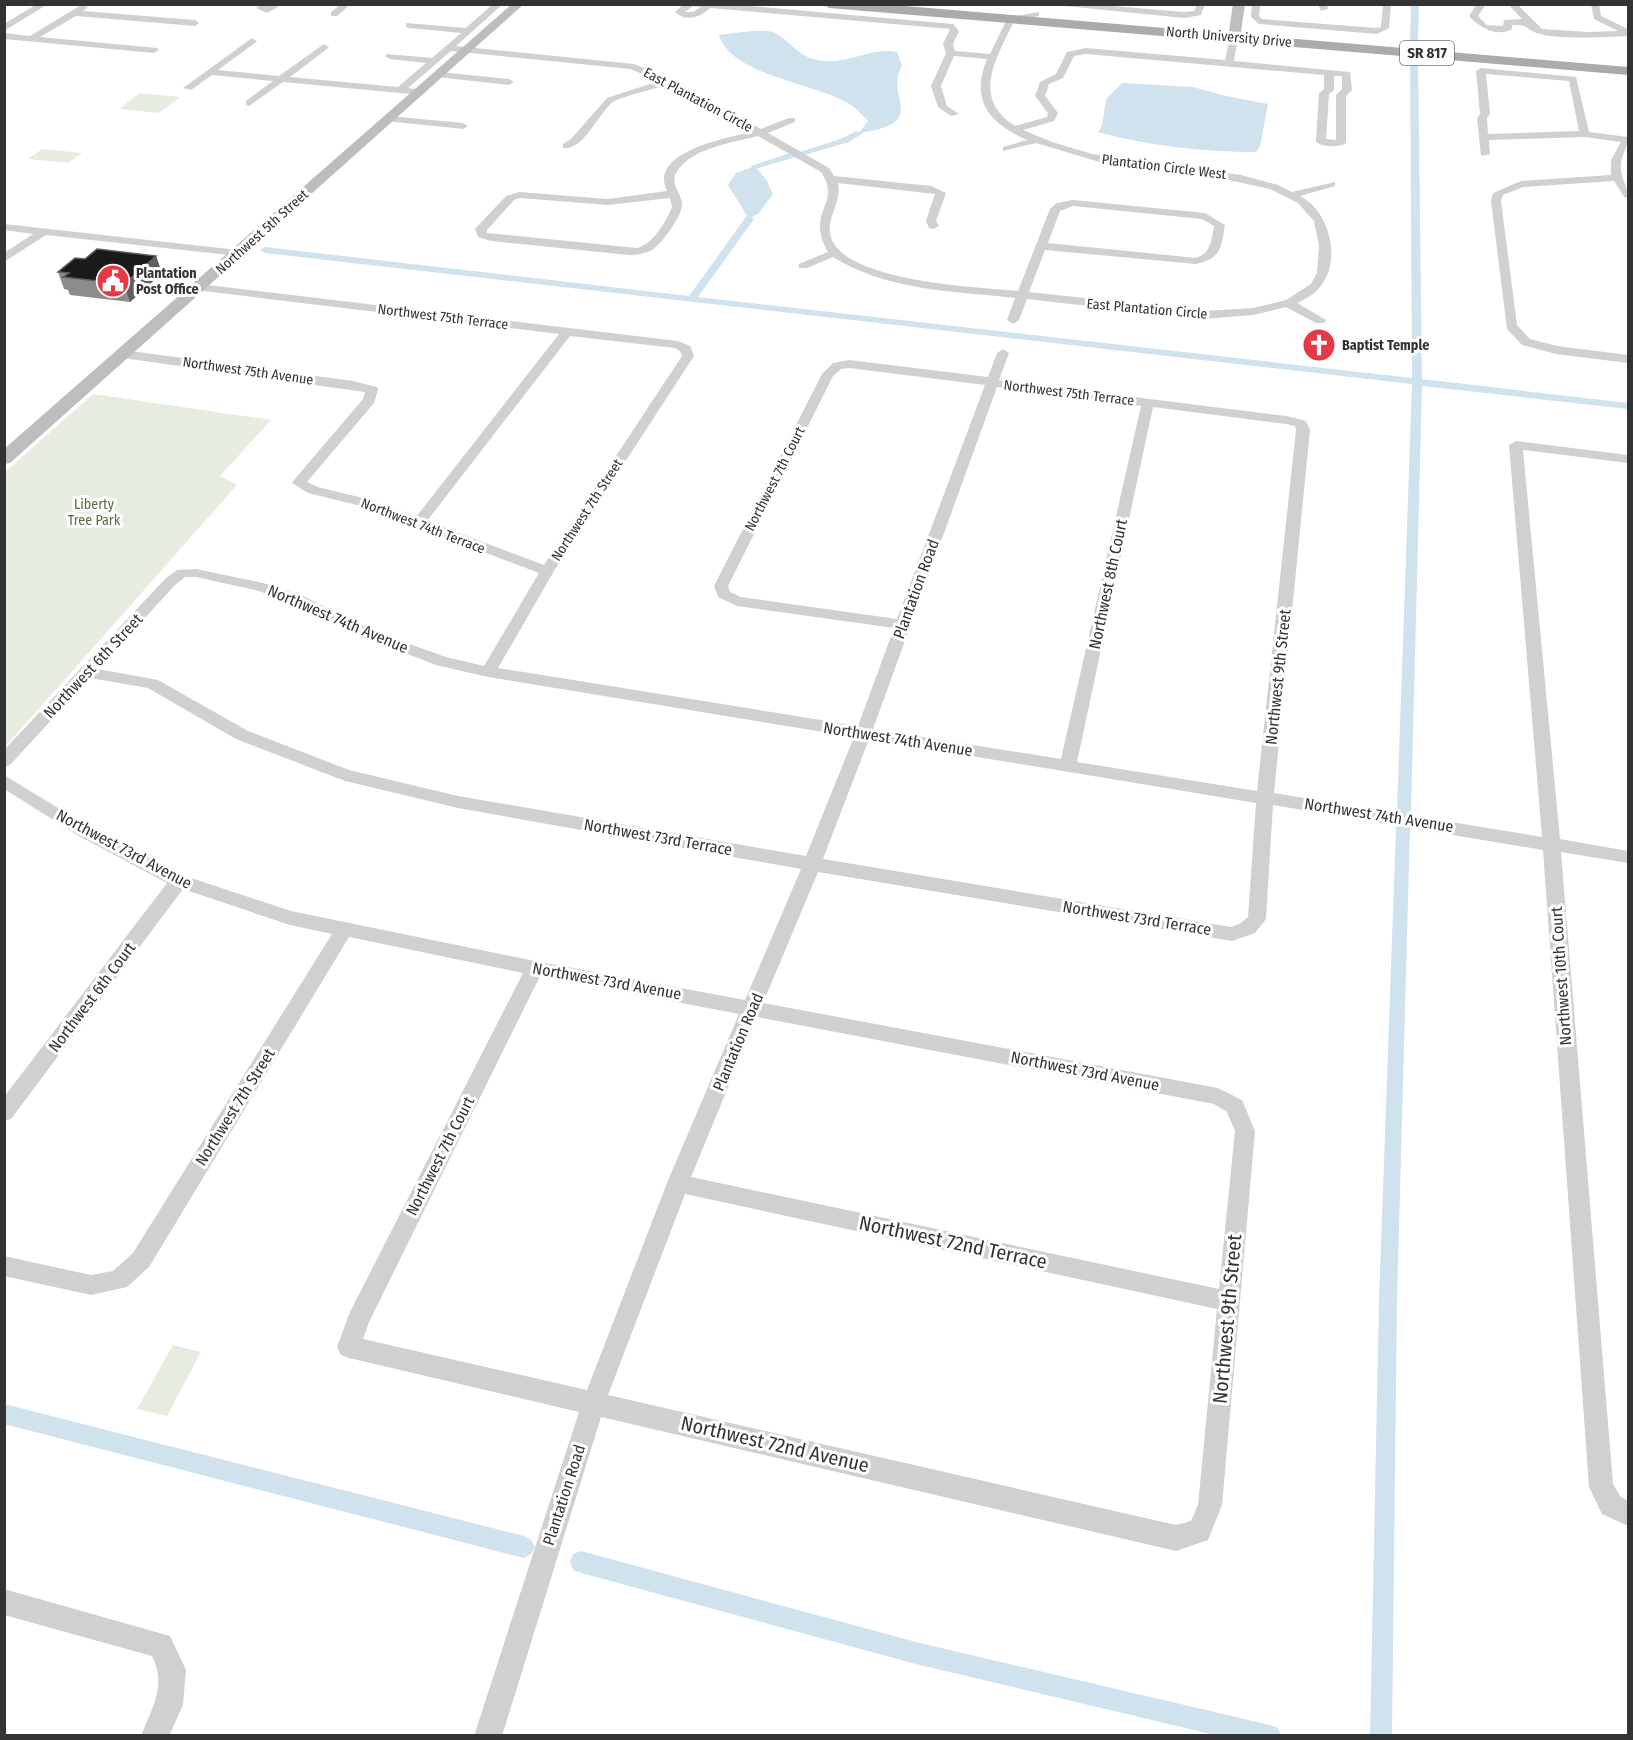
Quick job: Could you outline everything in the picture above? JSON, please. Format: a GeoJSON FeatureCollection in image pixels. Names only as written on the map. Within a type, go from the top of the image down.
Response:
{"type":"FeatureCollection","features":[{"type":"Feature","properties":{"kind":"main road","name":"North University Drive"},"geometry":{"type":"LineString","coordinates":[[829,4],[1011,20],[1227,32],[1629,64]]}},
{"type":"Feature","properties":{"kind":"main road","name":"North University Drive"},"geometry":{"type":"LineString","coordinates":[[914,4],[1629,70]]}},
{"type":"Feature","properties":{"kind":"street"},"geometry":{"type":"LineString","coordinates":[[4,22],[34,4]]}},
{"type":"Feature","properties":{"kind":"street"},"geometry":{"type":"LineString","coordinates":[[4,28],[44,4]]}},
{"type":"Feature","properties":{"kind":"street"},"geometry":{"type":"LineString","coordinates":[[32,38],[88,4]]}},
{"type":"Feature","properties":{"kind":"street"},"geometry":{"type":"LineString","coordinates":[[334,14],[347,4]]}},
{"type":"Feature","properties":{"kind":"street"},"geometry":{"type":"LineString","coordinates":[[400,90],[499,4]]}},
{"type":"Feature","properties":{"kind":"street","name":"Northwest 5th Street"},"geometry":{"type":"LineString","coordinates":[[4,459],[519,4]]}},
{"type":"Feature","properties":{"kind":"street"},"geometry":{"type":"LineString","coordinates":[[707,6],[695,16],[683,15],[679,12],[692,4],[953,27],[955,30],[948,44],[951,53],[936,86],[943,107],[954,114]]}},
{"type":"Feature","properties":{"kind":"street"},"geometry":{"type":"LineString","coordinates":[[1050,4],[1184,15],[1198,13],[1201,4]]}},
{"type":"Feature","properties":{"kind":"street"},"geometry":{"type":"LineString","coordinates":[[1224,64],[1227,32],[1239,4]]}},
{"type":"Feature","properties":{"kind":"street"},"geometry":{"type":"LineString","coordinates":[[1256,4],[1257,20],[1377,31],[1385,28],[1387,4]]}},
{"type":"Feature","properties":{"kind":"street"},"geometry":{"type":"LineString","coordinates":[[1482,4],[1473,16],[1484,27],[1508,29],[1507,22],[1530,22]]}},
{"type":"Feature","properties":{"kind":"street"},"geometry":{"type":"LineString","coordinates":[[1512,4],[1539,31],[1588,35],[1628,33]]}},
{"type":"Feature","properties":{"kind":"street"},"geometry":{"type":"LineString","coordinates":[[1595,4],[1598,17],[1628,33]]}},
{"type":"Feature","properties":{"kind":"street"},"geometry":{"type":"LineString","coordinates":[[75,13],[195,23]]}},
{"type":"Feature","properties":{"kind":"street"},"geometry":{"type":"LineString","coordinates":[[1011,20],[1036,14]]}},
{"type":"Feature","properties":{"kind":"street","name":"Plantation Circle West"},"geometry":{"type":"LineString","coordinates":[[1011,20],[994,57],[985,84],[986,98],[995,114],[1014,129],[1066,150],[1115,162],[1245,178],[1292,195],[1311,209],[1321,221],[1325,233],[1323,273],[1315,286],[1287,303]]}},
{"type":"Feature","properties":{"kind":"street"},"geometry":{"type":"LineString","coordinates":[[409,25],[470,31]]}},
{"type":"Feature","properties":{"kind":"street"},"geometry":{"type":"LineString","coordinates":[[4,36],[154,50]]}},
{"type":"Feature","properties":{"kind":"street"},"geometry":{"type":"LineString","coordinates":[[188,88],[252,41]]}},
{"type":"Feature","properties":{"kind":"street"},"geometry":{"type":"LineString","coordinates":[[249,103],[324,47]]}},
{"type":"Feature","properties":{"kind":"street","name":"East Plantation Circle"},"geometry":{"type":"LineString","coordinates":[[450,48],[636,64],[668,81],[700,94],[759,133],[816,163],[833,179]]}},
{"type":"Feature","properties":{"kind":"street"},"geometry":{"type":"LineString","coordinates":[[1014,129],[1051,119],[1053,113],[1040,96],[1045,82],[1060,76],[1067,56],[1075,52],[1093,52],[1347,74],[1347,90],[1341,95],[1341,143],[1321,142],[1324,93],[1329,90],[1329,74]]}},
{"type":"Feature","properties":{"kind":"street"},"geometry":{"type":"LineString","coordinates":[[951,53],[994,57]]}},
{"type":"Feature","properties":{"kind":"street"},"geometry":{"type":"LineString","coordinates":[[390,56],[435,61]]}},
{"type":"Feature","properties":{"kind":"street"},"geometry":{"type":"LineString","coordinates":[[1485,154],[1482,118],[1485,114],[1481,71],[1573,79],[1585,134]]}},
{"type":"Feature","properties":{"kind":"street"},"geometry":{"type":"LineString","coordinates":[[209,72],[421,92]]}},
{"type":"Feature","properties":{"kind":"street"},"geometry":{"type":"LineString","coordinates":[[440,75],[509,82]]}},
{"type":"Feature","properties":{"kind":"street"},"geometry":{"type":"LineString","coordinates":[[567,146],[575,141],[610,100],[668,81]]}},
{"type":"Feature","properties":{"kind":"street"},"geometry":{"type":"LineString","coordinates":[[389,119],[463,126]]}},
{"type":"Feature","properties":{"kind":"street"},"geometry":{"type":"LineString","coordinates":[[672,194],[608,202],[519,195],[510,198],[481,229],[482,235],[491,238],[629,252],[650,248],[675,214],[677,205],[668,185],[669,174],[677,163],[697,151],[759,133],[792,120]]}},
{"type":"Feature","properties":{"kind":"street"},"geometry":{"type":"LineString","coordinates":[[1484,137],[1585,134],[1629,140]]}},
{"type":"Feature","properties":{"kind":"street"},"geometry":{"type":"LineString","coordinates":[[1007,149],[1038,140]]}},
{"type":"Feature","properties":{"kind":"street"},"geometry":{"type":"LineString","coordinates":[[1629,140],[1620,149],[1615,159],[1618,178],[1629,195]]}},
{"type":"Feature","properties":{"kind":"street"},"geometry":{"type":"LineString","coordinates":[[1618,178],[1521,184],[1498,193],[1496,201],[1511,326],[1526,342],[1556,350],[1629,359]]}},
{"type":"Feature","properties":{"kind":"street"},"geometry":{"type":"LineString","coordinates":[[802,266],[834,253],[824,240],[822,226],[835,197],[833,179],[931,189],[941,193],[931,221],[933,226]]}},
{"type":"Feature","properties":{"kind":"street"},"geometry":{"type":"LineString","coordinates":[[1292,195],[1330,184]]}},
{"type":"Feature","properties":{"kind":"street"},"geometry":{"type":"LineString","coordinates":[[1013,320],[1054,209],[1061,205],[1073,203],[1205,216],[1220,225],[1213,254],[1209,259],[1196,261],[1041,246]]}},
{"type":"Feature","properties":{"kind":"street"},"geometry":{"type":"LineString","coordinates":[[4,227],[238,253]]}},
{"type":"Feature","properties":{"kind":"street"},"geometry":{"type":"LineString","coordinates":[[4,259],[44,231]]}},
{"type":"Feature","properties":{"kind":"street","name":"East Plantation Circle"},"geometry":{"type":"LineString","coordinates":[[834,253],[853,266],[886,278],[1022,296],[1204,315],[1251,313],[1287,303]]}},
{"type":"Feature","properties":{"kind":"street","name":"Northwest 75th Terrace"},"geometry":{"type":"LineString","coordinates":[[199,288],[678,345],[686,350]]}},
{"type":"Feature","properties":{"kind":"street"},"geometry":{"type":"LineString","coordinates":[[1287,303],[1320,320]]}},
{"type":"Feature","properties":{"kind":"street"},"geometry":{"type":"LineString","coordinates":[[419,522],[567,332]]}},
{"type":"Feature","properties":{"kind":"street","name":"Northwest 7th Street"},"geometry":{"type":"LineString","coordinates":[[488,672],[547,571],[688,356],[686,350]]}},
{"type":"Feature","properties":{"kind":"street","name":"Plantation Road"},"geometry":{"type":"LineString","coordinates":[[488,1736],[594,1402],[678,1183],[753,1008],[863,734],[1003,353]]}},
{"type":"Feature","properties":{"kind":"street","name":"Northwest 75th Avenue"},"geometry":{"type":"LineString","coordinates":[[123,354],[353,385],[372,390],[369,400],[299,483]]}},
{"type":"Feature","properties":{"kind":"street","name":"Northwest 75th Terrace"},"geometry":{"type":"LineString","coordinates":[[837,366],[849,364],[1287,420],[1301,424]]}},
{"type":"Feature","properties":{"kind":"street","name":"Northwest 7th Court"},"geometry":{"type":"LineString","coordinates":[[837,366],[828,374],[726,576],[721,586],[723,594],[737,601],[903,625]]}},
{"type":"Feature","properties":{"kind":"street","name":"Northwest 8th Court"},"geometry":{"type":"LineString","coordinates":[[1068,766],[1148,403]]}},
{"type":"Feature","properties":{"kind":"street","name":"Northwest 9th Street"},"geometry":{"type":"LineString","coordinates":[[1248,928],[1257,919],[1265,796],[1303,430],[1301,424]]}},
{"type":"Feature","properties":{"kind":"street","name":"Northwest 10th Court"},"geometry":{"type":"LineString","coordinates":[[1620,1509],[1601,1487],[1551,843],[1515,445],[1629,459]]}},
{"type":"Feature","properties":{"kind":"street","name":"Northwest 74th Terrace"},"geometry":{"type":"LineString","coordinates":[[299,483],[313,490],[366,503],[547,571]]}},
{"type":"Feature","properties":{"kind":"street","name":"Northwest 74th Avenue"},"geometry":{"type":"LineString","coordinates":[[182,573],[196,573],[258,586],[298,599],[376,637],[442,661],[488,672],[863,734],[1265,796],[1629,857]]}},
{"type":"Feature","properties":{"kind":"street","name":"Northwest 6th Street"},"geometry":{"type":"LineString","coordinates":[[4,761],[171,581],[182,573]]}},
{"type":"Feature","properties":{"kind":"street","name":"Northwest 73rd Terrace"},"geometry":{"type":"LineString","coordinates":[[87,672],[152,684],[242,735],[345,776],[458,802],[1232,934],[1248,928]]}},
{"type":"Feature","properties":{"kind":"street","name":"Northwest 73rd Avenue"},"geometry":{"type":"LineString","coordinates":[[4,781],[85,832],[178,881],[290,918],[535,968],[1218,1096],[1235,1106]]}},
{"type":"Feature","properties":{"kind":"street","name":"Northwest 6th Court"},"geometry":{"type":"LineString","coordinates":[[4,1113],[178,881]]}},
{"type":"Feature","properties":{"kind":"street","name":"Northwest 7th Street"},"geometry":{"type":"LineString","coordinates":[[4,1266],[91,1284],[119,1280],[141,1260],[344,929]]}},
{"type":"Feature","properties":{"kind":"street","name":"Northwest 7th Court"},"geometry":{"type":"LineString","coordinates":[[349,1347],[358,1320],[535,968]]}},
{"type":"Feature","properties":{"kind":"street","name":"Northwest 9th Street"},"geometry":{"type":"LineString","coordinates":[[1199,1531],[1210,1505],[1245,1131],[1235,1106]]}},
{"type":"Feature","properties":{"kind":"street","name":"Northwest 72nd Terrace"},"geometry":{"type":"LineString","coordinates":[[678,1183],[1228,1301]]}},
{"type":"Feature","properties":{"kind":"street","name":"Northwest 72nd Avenue"},"geometry":{"type":"LineString","coordinates":[[349,1347],[1176,1538],[1199,1531]]}},
{"type":"Feature","properties":{"kind":"street"},"geometry":{"type":"LineString","coordinates":[[4,1602],[161,1645],[173,1670],[169,1705],[154,1736]]}},
{"type":"Feature","properties":{"kind":"green space"},"geometry":{"type":"Polygon","coordinates":[[[140,93],[180,97],[159,113],[119,109],[140,93]]]}},
{"type":"Feature","properties":{"kind":"green space"},"geometry":{"type":"Polygon","coordinates":[[[42,149],[82,153],[69,163],[28,159],[42,149]]]}},
{"type":"Feature","properties":{"kind":"green space","name":"Liberty Tree Park"},"geometry":{"type":"Polygon","coordinates":[[[93,394],[271,420],[220,476],[237,485],[5,747],[5,472],[93,394]]]}},
{"type":"Feature","properties":{"kind":"green space"},"geometry":{"type":"Polygon","coordinates":[[[173,1345],[201,1352],[167,1416],[137,1409],[173,1345]]]}},
{"type":"Feature","properties":{"kind":"water"},"geometry":{"type":"Polygon","coordinates":[[[752,31],[775,33],[807,57],[823,61],[842,60],[878,52],[897,52],[902,66],[898,77],[900,115],[894,123],[859,133],[868,121],[851,105],[819,91],[758,70],[740,60],[727,49],[719,35],[752,31]]]}},
{"type":"Feature","properties":{"kind":"water"},"geometry":{"type":"Polygon","coordinates":[[[1122,83],[1193,87],[1268,104],[1260,147],[1256,152],[1216,151],[1137,141],[1098,132],[1102,126],[1106,99],[1122,83]]]}},
{"type":"Feature","properties":{"kind":"water"},"geometry":{"type":"Polygon","coordinates":[[[755,166],[767,181],[773,194],[759,213],[749,219],[728,185],[736,173],[755,166]]]}},
{"type":"Feature","properties":{"kind":"building"},"geometry":{"type":"Polygon","coordinates":[[[97,249],[156,256],[124,284],[63,277],[69,273],[58,272],[75,258],[85,259],[97,249]]]}},
{"type":"Feature","properties":{"kind":"waterway"},"geometry":{"type":"LineString","coordinates":[[1414,42],[1415,4]]}},
{"type":"Feature","properties":{"kind":"waterway"},"geometry":{"type":"LineString","coordinates":[[1414,55],[1417,382]]}},
{"type":"Feature","properties":{"kind":"waterway"},"geometry":{"type":"LineString","coordinates":[[804,152],[846,140],[859,133]]}},
{"type":"Feature","properties":{"kind":"waterway"},"geometry":{"type":"LineString","coordinates":[[755,166],[793,155]]}},
{"type":"Feature","properties":{"kind":"waterway"},"geometry":{"type":"LineString","coordinates":[[692,298],[749,219]]}},
{"type":"Feature","properties":{"kind":"waterway"},"geometry":{"type":"LineString","coordinates":[[265,250],[1417,382]]}},
{"type":"Feature","properties":{"kind":"waterway"},"geometry":{"type":"LineString","coordinates":[[1404,811],[1417,382]]}},
{"type":"Feature","properties":{"kind":"waterway"},"geometry":{"type":"LineString","coordinates":[[1417,382],[1628,406]]}},
{"type":"Feature","properties":{"kind":"waterway"},"geometry":{"type":"LineString","coordinates":[[1381,1736],[1388,1300],[1403,827]]}},
{"type":"Feature","properties":{"kind":"waterway"},"geometry":{"type":"LineString","coordinates":[[4,1414],[524,1547]]}},
{"type":"Feature","properties":{"kind":"waterway"},"geometry":{"type":"LineString","coordinates":[[581,1562],[916,1653],[1270,1736]]}},
{"type":"Feature","properties":{"kind":"place","name":"Plantation Post Office"},"geometry":{"type":"Point","coordinates":[113,281]}},
{"type":"Feature","properties":{"kind":"place","name":"Baptist Temple"},"geometry":{"type":"Point","coordinates":[1319,345]}}]}
